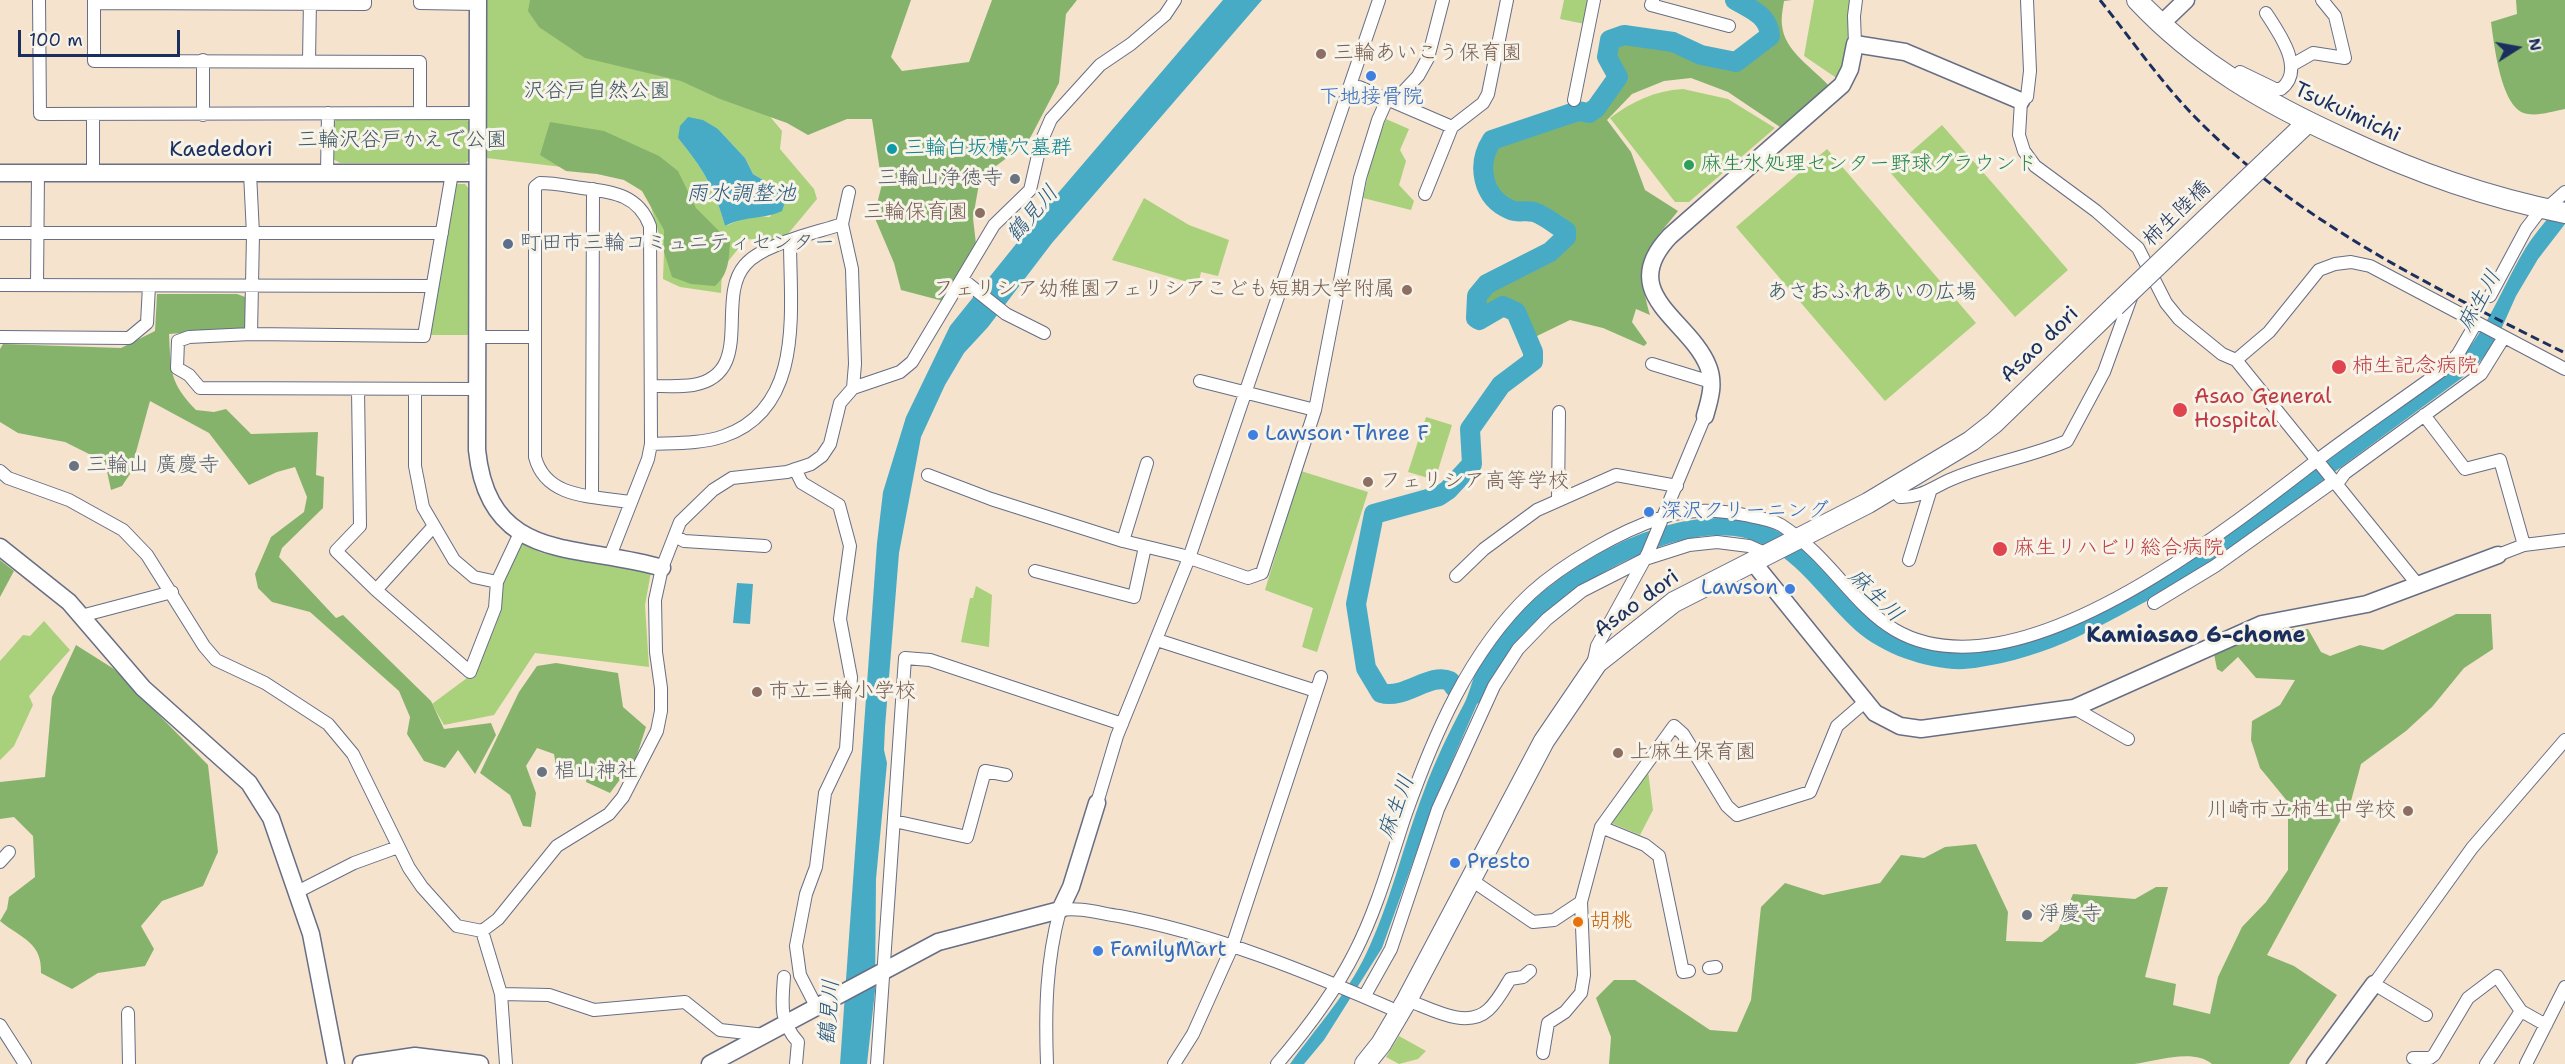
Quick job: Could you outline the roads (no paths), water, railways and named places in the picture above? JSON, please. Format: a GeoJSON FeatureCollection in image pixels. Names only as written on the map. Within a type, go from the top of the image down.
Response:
{"type":"FeatureCollection","features":[{"type":"Feature","properties":{"kind":"main road","name":"Tsukuimichi"},"geometry":{"type":"LineString","coordinates":[[2138,0],[2161,24],[2234,82],[2308,122],[2418,172],[2482,194],[2551,210]]}},
{"type":"Feature","properties":{"kind":"main road","name":"柿生陸橋"},"geometry":{"type":"LineString","coordinates":[[2115,306],[2308,122]]}},
{"type":"Feature","properties":{"kind":"main road","name":"Asao dori"},"geometry":{"type":"LineString","coordinates":[[1365,1064],[1403,1006],[1544,741],[1592,670],[1674,602],[1893,488],[1947,457],[1994,423],[2115,306]]}},
{"type":"Feature","properties":{"kind":"street"},"geometry":{"type":"LineString","coordinates":[[39,0],[40,114],[477,113]]}},
{"type":"Feature","properties":{"kind":"street"},"geometry":{"type":"LineString","coordinates":[[364,0],[364,4],[94,1],[94,61],[420,62],[420,113]]}},
{"type":"Feature","properties":{"kind":"street"},"geometry":{"type":"LineString","coordinates":[[420,0],[420,3],[478,2],[476,389],[477,450],[482,482],[494,506],[520,534],[548,546],[610,556],[662,568]]}},
{"type":"Feature","properties":{"kind":"street"},"geometry":{"type":"LineString","coordinates":[[0,471],[8,478],[69,500],[123,530],[143,550],[172,592],[204,646],[216,660],[265,683],[335,731],[352,754],[398,847],[422,887],[458,926],[482,931],[498,919],[557,846],[609,814],[623,797],[657,731],[661,699],[656,652],[655,600],[662,568],[680,522],[723,483],[732,478],[795,469],[811,464],[822,456],[830,444],[840,403],[853,388],[900,372],[912,362],[993,225],[1030,190],[1041,142],[1051,118],[1100,65],[1131,44],[1165,15],[1175,0]]}},
{"type":"Feature","properties":{"kind":"street"},"geometry":{"type":"LineString","coordinates":[[1047,1064],[1046,985],[1048,962],[1060,910],[1071,887],[1122,724],[1189,558],[1379,0]]}},
{"type":"Feature","properties":{"kind":"street"},"geometry":{"type":"LineString","coordinates":[[928,475],[991,499],[1248,578],[1262,573],[1315,410],[1360,178],[1378,120],[1386,102],[1392,100],[1418,76],[1428,58],[1443,0]]}},
{"type":"Feature","properties":{"kind":"street"},"geometry":{"type":"LineString","coordinates":[[1425,194],[1452,127],[1483,103],[1488,94],[1507,0]]}},
{"type":"Feature","properties":{"kind":"street"},"geometry":{"type":"LineString","coordinates":[[1574,100],[1594,0]]}},
{"type":"Feature","properties":{"kind":"street"},"geometry":{"type":"LineString","coordinates":[[1653,0],[1652,5],[1729,26]]}},
{"type":"Feature","properties":{"kind":"street"},"geometry":{"type":"LineString","coordinates":[[1592,670],[1597,646],[1646,557],[1677,486],[1705,416],[1712,382],[1702,355],[1661,308],[1655,296],[1651,274],[1656,254],[1670,236],[1842,85],[1850,69],[1855,44],[1856,0]]}},
{"type":"Feature","properties":{"kind":"street"},"geometry":{"type":"LineString","coordinates":[[2021,101],[2027,97],[2030,71],[2027,0]]}},
{"type":"Feature","properties":{"kind":"street"},"geometry":{"type":"LineString","coordinates":[[2161,24],[2186,0]]}},
{"type":"Feature","properties":{"kind":"street"},"geometry":{"type":"LineString","coordinates":[[2292,64],[2313,53],[2345,58],[2335,16],[2322,0]]}},
{"type":"Feature","properties":{"kind":"street"},"geometry":{"type":"LineString","coordinates":[[309,61],[310,2]]}},
{"type":"Feature","properties":{"kind":"street"},"geometry":{"type":"LineString","coordinates":[[2234,82],[2240,72],[2275,89],[2281,89],[2292,75],[2292,64],[2266,13]]}},
{"type":"Feature","properties":{"kind":"street"},"geometry":{"type":"LineString","coordinates":[[1855,44],[1905,52],[2021,101]]}},
{"type":"Feature","properties":{"kind":"street"},"geometry":{"type":"LineString","coordinates":[[203,60],[203,115]]}},
{"type":"Feature","properties":{"kind":"street"},"geometry":{"type":"LineString","coordinates":[[1350,87],[1359,87],[1452,127]]}},
{"type":"Feature","properties":{"kind":"street"},"geometry":{"type":"LineString","coordinates":[[2021,101],[2019,135],[2024,150],[2035,166],[2096,212],[2138,248],[2166,303],[2179,319],[2222,354],[2236,360],[2418,585]]}},
{"type":"Feature","properties":{"kind":"street"},"geometry":{"type":"LineString","coordinates":[[327,173],[328,113]]}},
{"type":"Feature","properties":{"kind":"street"},"geometry":{"type":"LineString","coordinates":[[93,115],[93,173]]}},
{"type":"Feature","properties":{"kind":"street","name":"Kaededori"},"geometry":{"type":"LineString","coordinates":[[0,173],[477,173]]}},
{"type":"Feature","properties":{"kind":"street"},"geometry":{"type":"LineString","coordinates":[[37,285],[38,173]]}},
{"type":"Feature","properties":{"kind":"street"},"geometry":{"type":"LineString","coordinates":[[250,173],[253,234],[251,334]]}},
{"type":"Feature","properties":{"kind":"street"},"geometry":{"type":"LineString","coordinates":[[452,173],[424,336],[251,334],[189,338],[178,341],[177,368],[189,375],[200,388],[476,389]]}},
{"type":"Feature","properties":{"kind":"street"},"geometry":{"type":"LineString","coordinates":[[610,556],[630,502],[651,444],[650,226],[645,215],[625,196],[548,183],[535,187],[535,457],[538,469],[547,482],[558,489],[630,502]]}},
{"type":"Feature","properties":{"kind":"street"},"geometry":{"type":"LineString","coordinates":[[592,495],[593,189]]}},
{"type":"Feature","properties":{"kind":"street"},"geometry":{"type":"LineString","coordinates":[[849,192],[842,224],[852,269],[855,364],[853,388]]}},
{"type":"Feature","properties":{"kind":"street"},"geometry":{"type":"LineString","coordinates":[[2490,296],[2526,229],[2551,210],[2565,192]]}},
{"type":"Feature","properties":{"kind":"street"},"geometry":{"type":"LineString","coordinates":[[651,386],[693,385],[707,380],[722,368],[731,348],[733,288],[745,264],[758,254],[842,224]]}},
{"type":"Feature","properties":{"kind":"street"},"geometry":{"type":"LineString","coordinates":[[0,233],[442,233]]}},
{"type":"Feature","properties":{"kind":"street"},"geometry":{"type":"LineString","coordinates":[[651,444],[704,441],[724,436],[742,428],[756,416],[775,392],[786,369],[790,343],[790,241]]}},
{"type":"Feature","properties":{"kind":"street"},"geometry":{"type":"LineString","coordinates":[[1893,488],[1900,497],[1911,498],[1930,492],[1952,479],[2067,441],[2104,372],[2145,259]]}},
{"type":"Feature","properties":{"kind":"street"},"geometry":{"type":"LineString","coordinates":[[2236,360],[2269,332],[2319,270],[2335,264],[2350,262],[2370,266],[2565,369]]}},
{"type":"Feature","properties":{"kind":"street"},"geometry":{"type":"LineString","coordinates":[[962,279],[1001,310],[1044,333]]}},
{"type":"Feature","properties":{"kind":"street"},"geometry":{"type":"LineString","coordinates":[[0,285],[432,286]]}},
{"type":"Feature","properties":{"kind":"street"},"geometry":{"type":"LineString","coordinates":[[0,337],[129,338],[147,323],[149,286]]}},
{"type":"Feature","properties":{"kind":"street"},"geometry":{"type":"LineString","coordinates":[[1277,1064],[1339,986],[1367,925],[1434,744],[1486,645],[1511,613],[1553,575],[1603,545],[1662,521],[1692,512],[1736,513],[1776,522],[1798,538],[1852,596],[1891,628],[1928,643],[1956,646],[1983,645],[2044,631],[2131,588],[2251,512],[2444,369],[2458,354],[2476,323]]}},
{"type":"Feature","properties":{"kind":"street"},"geometry":{"type":"LineString","coordinates":[[2154,603],[2215,566],[2481,374],[2502,336]]}},
{"type":"Feature","properties":{"kind":"street"},"geometry":{"type":"LineString","coordinates":[[477,337],[534,337]]}},
{"type":"Feature","properties":{"kind":"street"},"geometry":{"type":"LineString","coordinates":[[1652,364],[1712,382]]}},
{"type":"Feature","properties":{"kind":"street"},"geometry":{"type":"LineString","coordinates":[[1200,381],[1315,410]]}},
{"type":"Feature","properties":{"kind":"street"},"geometry":{"type":"LineString","coordinates":[[358,390],[360,526],[336,551],[376,590],[470,672],[495,608],[497,582],[520,534]]}},
{"type":"Feature","properties":{"kind":"street"},"geometry":{"type":"LineString","coordinates":[[415,390],[415,466],[423,507],[454,560],[474,577],[497,582]]}},
{"type":"Feature","properties":{"kind":"street"},"geometry":{"type":"LineString","coordinates":[[1558,500],[1559,412]]}},
{"type":"Feature","properties":{"kind":"street"},"geometry":{"type":"LineString","coordinates":[[2424,415],[2465,469],[2500,460],[2524,545]]}},
{"type":"Feature","properties":{"kind":"street"},"geometry":{"type":"LineString","coordinates":[[1122,541],[1147,463]]}},
{"type":"Feature","properties":{"kind":"street"},"geometry":{"type":"LineString","coordinates":[[795,469],[802,483],[839,506],[850,546],[840,619],[851,677],[846,749],[825,793],[818,858],[807,894],[796,946],[800,975],[817,1008]]}},
{"type":"Feature","properties":{"kind":"street"},"geometry":{"type":"LineString","coordinates":[[1456,576],[1484,549],[1537,510],[1616,475],[1677,486]]}},
{"type":"Feature","properties":{"kind":"street"},"geometry":{"type":"LineString","coordinates":[[1909,560],[1930,492]]}},
{"type":"Feature","properties":{"kind":"street"},"geometry":{"type":"LineString","coordinates":[[376,590],[433,527]]}},
{"type":"Feature","properties":{"kind":"street"},"geometry":{"type":"LineString","coordinates":[[675,536],[684,541],[765,546]]}},
{"type":"Feature","properties":{"kind":"street"},"geometry":{"type":"LineString","coordinates":[[1361,996],[1391,949],[1438,810],[1494,686],[1518,649],[1547,619],[1582,591],[1646,557],[1679,547],[1717,542],[1749,546],[1875,713],[1888,721],[1921,729],[2074,708],[2262,624],[2367,604],[2524,545],[2565,540]]}},
{"type":"Feature","properties":{"kind":"street"},"geometry":{"type":"LineString","coordinates":[[0,547],[50,584],[143,688],[249,783],[261,798],[271,818],[311,934],[336,1064]]}},
{"type":"Feature","properties":{"kind":"street"},"geometry":{"type":"LineString","coordinates":[[1035,571],[1134,597],[1145,547]]}},
{"type":"Feature","properties":{"kind":"street"},"geometry":{"type":"LineString","coordinates":[[81,616],[172,592]]}},
{"type":"Feature","properties":{"kind":"street"},"geometry":{"type":"LineString","coordinates":[[1156,640],[1316,691]]}},
{"type":"Feature","properties":{"kind":"street"},"geometry":{"type":"LineString","coordinates":[[877,1064],[905,658],[911,656],[930,660],[1122,724]]}},
{"type":"Feature","properties":{"kind":"street"},"geometry":{"type":"LineString","coordinates":[[1174,1064],[1193,1034],[1232,947],[1321,677]]}},
{"type":"Feature","properties":{"kind":"street"},"geometry":{"type":"LineString","coordinates":[[1543,1053],[1548,1023],[1566,1012],[1581,993],[1584,975],[1581,902],[1601,827],[1674,726],[1683,734],[1727,806],[1737,815],[1810,792],[1837,726],[1866,701]]}},
{"type":"Feature","properties":{"kind":"street"},"geometry":{"type":"LineString","coordinates":[[2074,708],[2128,739]]}},
{"type":"Feature","properties":{"kind":"street"},"geometry":{"type":"LineString","coordinates":[[2315,1064],[2472,848],[2565,740]]}},
{"type":"Feature","properties":{"kind":"street"},"geometry":{"type":"LineString","coordinates":[[894,821],[967,837],[985,771],[1006,775]]}},
{"type":"Feature","properties":{"kind":"street"},"geometry":{"type":"LineString","coordinates":[[1601,827],[1645,845],[1659,856],[1683,972],[1689,971]]}},
{"type":"Feature","properties":{"kind":"street"},"geometry":{"type":"LineString","coordinates":[[297,892],[354,863],[398,847]]}},
{"type":"Feature","properties":{"kind":"street"},"geometry":{"type":"LineString","coordinates":[[0,862],[9,852]]}},
{"type":"Feature","properties":{"kind":"street"},"geometry":{"type":"LineString","coordinates":[[1470,879],[1533,922],[1545,922],[1563,916],[1581,902]]}},
{"type":"Feature","properties":{"kind":"street"},"geometry":{"type":"LineString","coordinates":[[710,1064],[785,1026],[918,951],[958,934],[1060,910],[1077,909],[1144,921],[1232,947],[1361,996],[1457,1019],[1480,1016],[1489,1010],[1510,979],[1523,977],[1530,971]]}},
{"type":"Feature","properties":{"kind":"street"},"geometry":{"type":"LineString","coordinates":[[482,931],[501,994],[506,1064]]}},
{"type":"Feature","properties":{"kind":"street"},"geometry":{"type":"LineString","coordinates":[[2413,1058],[2430,1058],[2434,1055],[2468,998],[2497,976],[2521,1011],[2546,1025]]}},
{"type":"Feature","properties":{"kind":"street"},"geometry":{"type":"LineString","coordinates":[[784,977],[781,1014],[785,1026],[798,1042],[796,1064]]}},
{"type":"Feature","properties":{"kind":"street"},"geometry":{"type":"LineString","coordinates":[[2374,984],[2426,1015]]}},
{"type":"Feature","properties":{"kind":"street"},"geometry":{"type":"LineString","coordinates":[[2526,1064],[2565,987]]}},
{"type":"Feature","properties":{"kind":"street"},"geometry":{"type":"LineString","coordinates":[[501,994],[549,995],[594,1010],[685,1002],[720,1030],[768,1035]]}},
{"type":"Feature","properties":{"kind":"street"},"geometry":{"type":"LineString","coordinates":[[2486,1064],[2521,1011]]}},
{"type":"Feature","properties":{"kind":"street"},"geometry":{"type":"LineString","coordinates":[[128,1013],[129,1064]]}},
{"type":"Feature","properties":{"kind":"street"},"geometry":{"type":"LineString","coordinates":[[0,1024],[25,1064]]}},
{"type":"Feature","properties":{"kind":"street"},"geometry":{"type":"LineString","coordinates":[[361,1064],[428,1056],[480,1064]]}},
{"type":"Feature","properties":{"kind":"water"},"geometry":{"type":"Polygon","coordinates":[[[1223,0],[1262,0],[1052,243],[988,327],[964,353],[945,385],[921,437],[899,553],[885,727],[884,750],[887,763],[876,879],[875,991],[867,1064],[840,1064],[877,543],[883,492],[906,417],[950,326],[1041,213],[1223,0]]]}},
{"type":"Feature","properties":{"kind":"water","name":"雨水調整池"},"geometry":{"type":"Polygon","coordinates":[[[688,117],[703,120],[718,129],[745,158],[753,174],[782,191],[785,202],[782,211],[725,226],[717,200],[707,179],[678,138],[680,126],[688,117]]]}},
{"type":"Feature","properties":{"kind":"water"},"geometry":{"type":"Polygon","coordinates":[[[2565,198],[2565,224],[2538,259],[2516,296],[2495,343],[2474,369],[2188,580],[2052,648],[2002,663],[1972,668],[1953,669],[1911,661],[1885,650],[1860,634],[1800,572],[1777,553],[1764,545],[1736,536],[1705,536],[1672,543],[1638,555],[1575,590],[1549,610],[1514,645],[1477,704],[1436,798],[1382,948],[1324,1040],[1304,1064],[1290,1064],[1340,997],[1366,954],[1383,914],[1428,780],[1478,668],[1521,612],[1547,588],[1579,566],[1614,546],[1651,530],[1690,521],[1728,518],[1763,525],[1796,543],[1872,620],[1908,642],[1939,650],[1960,651],[2012,644],[2129,592],[2191,560],[2442,377],[2456,364],[2479,334],[2525,249],[2565,198]]]}},
{"type":"Feature","properties":{"kind":"water"},"geometry":{"type":"Polygon","coordinates":[[[737,583],[753,584],[750,624],[733,623],[737,583]]]}},
{"type":"Feature","properties":{"kind":"waterway"},"geometry":{"type":"LineString","coordinates":[[1455,688],[1450,681],[1442,679],[1399,693],[1381,693],[1366,668],[1356,604],[1374,514],[1439,496],[1448,490],[1472,464],[1470,429],[1501,385],[1533,361],[1533,352],[1516,312],[1503,306],[1479,320],[1476,318],[1477,296],[1487,284],[1550,252],[1566,237],[1566,231],[1538,213],[1513,211],[1501,205],[1494,198],[1488,189],[1483,170],[1487,150],[1492,140],[1578,111],[1589,113],[1596,108],[1618,77],[1607,57],[1610,40],[1624,35],[1673,42],[1701,55],[1736,62],[1770,36],[1769,29],[1762,18],[1735,0]]}},
{"type":"Feature","properties":{"kind":"railway"},"geometry":{"type":"LineString","coordinates":[[2100,0],[2195,117],[2235,155],[2278,189],[2323,221],[2370,250],[2565,353]]}},
{"type":"Feature","properties":{"kind":"place","name":"三輪あいこう保育園"},"geometry":{"type":"Point","coordinates":[1321,54]}},
{"type":"Feature","properties":{"kind":"place","name":"下地接骨院"},"geometry":{"type":"Point","coordinates":[1371,76]}},
{"type":"Feature","properties":{"kind":"place","name":"三輪白坂横穴墓群"},"geometry":{"type":"Point","coordinates":[892,149]}},
{"type":"Feature","properties":{"kind":"place","name":"麻生水処理センター野球グラウンド"},"geometry":{"type":"Point","coordinates":[1689,165]}},
{"type":"Feature","properties":{"kind":"place","name":"三輪山浄徳寺"},"geometry":{"type":"Point","coordinates":[1015,179]}},
{"type":"Feature","properties":{"kind":"place","name":"三輪保育園"},"geometry":{"type":"Point","coordinates":[980,213]}},
{"type":"Feature","properties":{"kind":"place","name":"町田市三輪コミュニティセンター"},"geometry":{"type":"Point","coordinates":[508,244]}},
{"type":"Feature","properties":{"kind":"place","name":"フェリシア幼稚園フェリシアこども短期大学附属"},"geometry":{"type":"Point","coordinates":[1407,290]}},
{"type":"Feature","properties":{"kind":"place","name":"柿生記念病院"},"geometry":{"type":"Point","coordinates":[2339,367]}},
{"type":"Feature","properties":{"kind":"place","name":"Asao General Hospital"},"geometry":{"type":"Point","coordinates":[2180,410]}},
{"type":"Feature","properties":{"kind":"place","name":"Lawson･Three F"},"geometry":{"type":"Point","coordinates":[1253,435]}},
{"type":"Feature","properties":{"kind":"place","name":"三輪山 廣慶寺"},"geometry":{"type":"Point","coordinates":[74,466]}},
{"type":"Feature","properties":{"kind":"place","name":"フェリシア高等学校"},"geometry":{"type":"Point","coordinates":[1368,482]}},
{"type":"Feature","properties":{"kind":"place","name":"深沢クリーニング"},"geometry":{"type":"Point","coordinates":[1649,512]}},
{"type":"Feature","properties":{"kind":"place","name":"麻生リハビリ総合病院"},"geometry":{"type":"Point","coordinates":[2000,549]}},
{"type":"Feature","properties":{"kind":"place","name":"Lawson"},"geometry":{"type":"Point","coordinates":[1790,589]}},
{"type":"Feature","properties":{"kind":"place","name":"市立三輪小学校"},"geometry":{"type":"Point","coordinates":[757,692]}},
{"type":"Feature","properties":{"kind":"place","name":"上麻生保育園"},"geometry":{"type":"Point","coordinates":[1618,753]}},
{"type":"Feature","properties":{"kind":"place","name":"椙山神社"},"geometry":{"type":"Point","coordinates":[542,772]}},
{"type":"Feature","properties":{"kind":"place","name":"川崎市立柿生中学校"},"geometry":{"type":"Point","coordinates":[2408,811]}},
{"type":"Feature","properties":{"kind":"place","name":"Presto"},"geometry":{"type":"Point","coordinates":[1455,863]}},
{"type":"Feature","properties":{"kind":"place","name":"淨慶寺"},"geometry":{"type":"Point","coordinates":[2027,915]}},
{"type":"Feature","properties":{"kind":"place","name":"胡桃"},"geometry":{"type":"Point","coordinates":[1578,922]}},
{"type":"Feature","properties":{"kind":"place","name":"FamilyMart"},"geometry":{"type":"Point","coordinates":[1098,951]}},
{"type":"Feature","properties":{"kind":"district","name":"Kamiasao 6-chome"},"geometry":{"type":"Point","coordinates":[2196,636]}},
{"type":"Feature","properties":{"kind":"park label","name":"沢谷戸自然公園"},"geometry":{"type":"Point","coordinates":[597,92]}},
{"type":"Feature","properties":{"kind":"park label","name":"三輪沢谷戸かえで公園"},"geometry":{"type":"Point","coordinates":[402,141]}},
{"type":"Feature","properties":{"kind":"park label","name":"あさおふれあいの広場"},"geometry":{"type":"Point","coordinates":[1872,293]}},
{"type":"Feature","properties":{"kind":"water label","name":"鶴見川"},"geometry":{"type":"Point","coordinates":[1033,214]}},
{"type":"Feature","properties":{"kind":"water label","name":"麻生川"},"geometry":{"type":"Point","coordinates":[2480,301]}},
{"type":"Feature","properties":{"kind":"water label","name":"麻生川"},"geometry":{"type":"Point","coordinates":[1875,596]}},
{"type":"Feature","properties":{"kind":"water label","name":"麻生川"},"geometry":{"type":"Point","coordinates":[1397,807]}},
{"type":"Feature","properties":{"kind":"water label","name":"鶴見川"},"geometry":{"type":"Point","coordinates":[830,1012]}}]}
